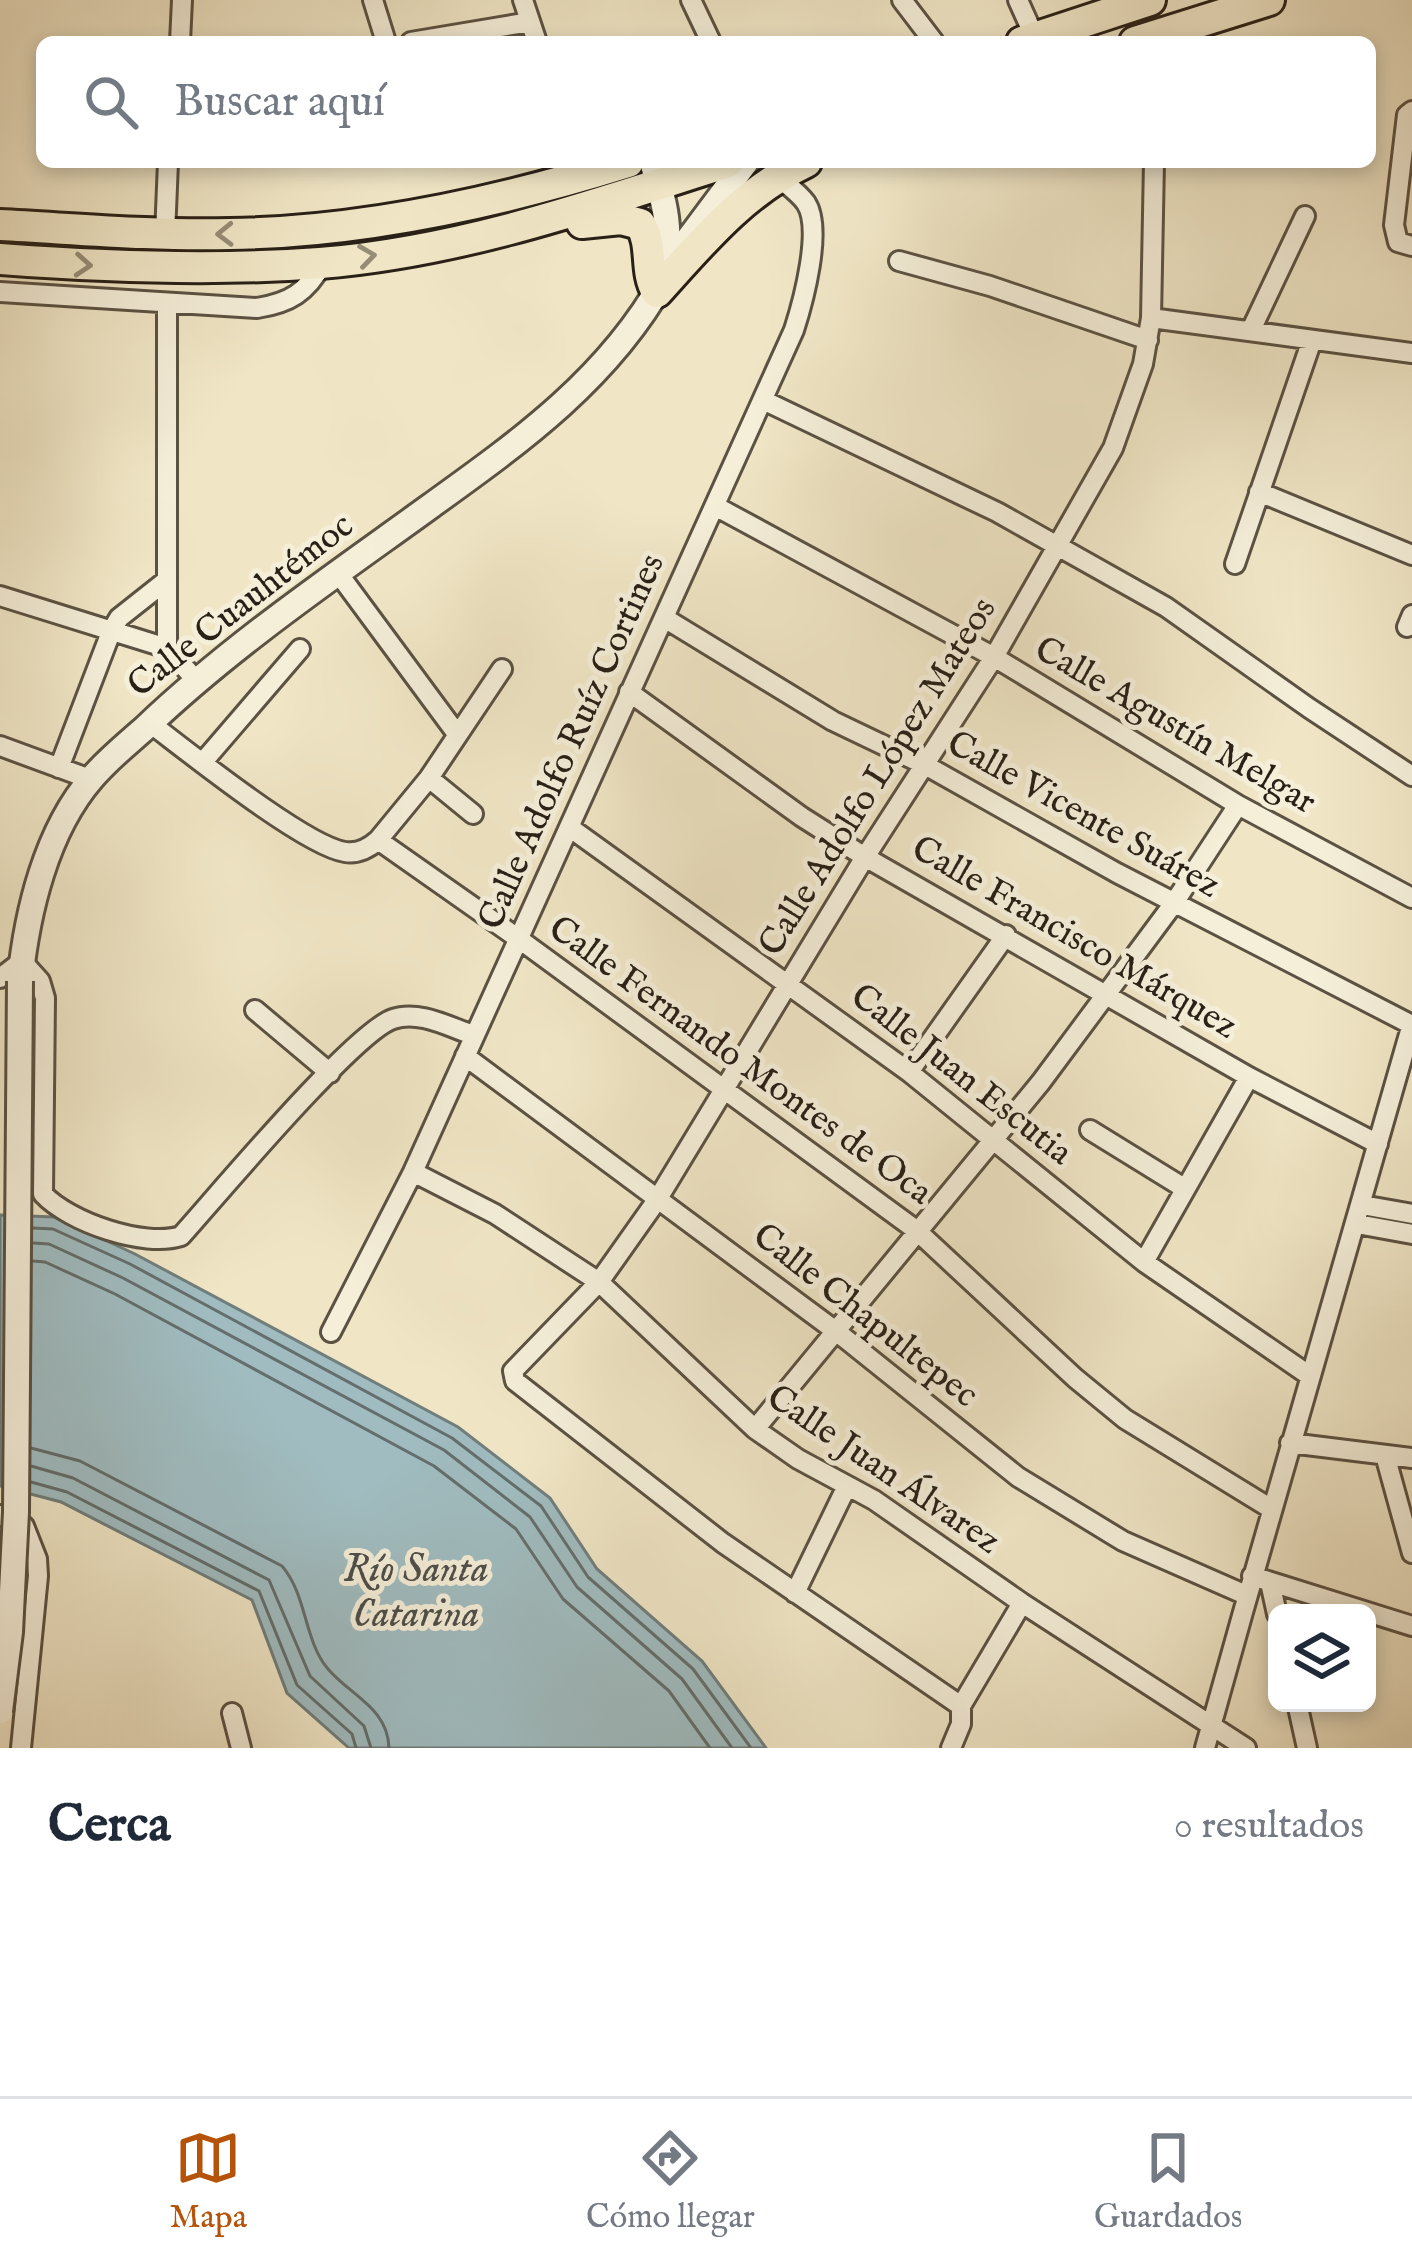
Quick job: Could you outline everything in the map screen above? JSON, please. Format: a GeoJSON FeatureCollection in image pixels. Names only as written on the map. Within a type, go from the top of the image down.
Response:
{"type":"FeatureCollection","features":[{"type":"Feature","properties":{"kind":"main road"},"geometry":{"type":"LineString","coordinates":[[1040,36],[1150,0]]}},
{"type":"Feature","properties":{"kind":"main road"},"geometry":{"type":"LineString","coordinates":[[1162,36],[1269,0]]}},
{"type":"Feature","properties":{"kind":"main road"},"geometry":{"type":"LineString","coordinates":[[0,259],[167,268],[322,262],[400,252],[595,205],[656,173],[689,168]]}},
{"type":"Feature","properties":{"kind":"main road"},"geometry":{"type":"LineString","coordinates":[[534,222],[568,225],[621,219],[640,224],[657,292],[722,219],[794,168]]}},
{"type":"Feature","properties":{"kind":"main road"},"geometry":{"type":"LineString","coordinates":[[0,225],[166,235],[364,224],[528,191],[582,169]]}},
{"type":"Feature","properties":{"kind":"street"},"geometry":{"type":"LineString","coordinates":[[179,36],[182,0]]}},
{"type":"Feature","properties":{"kind":"street"},"geometry":{"type":"LineString","coordinates":[[373,0],[384,36]]}},
{"type":"Feature","properties":{"kind":"street"},"geometry":{"type":"LineString","coordinates":[[523,0],[535,36]]}},
{"type":"Feature","properties":{"kind":"street"},"geometry":{"type":"LineString","coordinates":[[691,0],[708,36]]}},
{"type":"Feature","properties":{"kind":"street"},"geometry":{"type":"LineString","coordinates":[[902,0],[929,36]]}},
{"type":"Feature","properties":{"kind":"street"},"geometry":{"type":"LineString","coordinates":[[1018,0],[1027,36]]}},
{"type":"Feature","properties":{"kind":"street"},"geometry":{"type":"LineString","coordinates":[[447,36],[530,22]]}},
{"type":"Feature","properties":{"kind":"street"},"geometry":{"type":"LineString","coordinates":[[1412,111],[1407,116],[1394,225],[1399,242],[1412,246]]}},
{"type":"Feature","properties":{"kind":"street"},"geometry":{"type":"LineString","coordinates":[[166,235],[168,168]]}},
{"type":"Feature","properties":{"kind":"street","name":"Calle Cuauhtémoc"},"geometry":{"type":"LineString","coordinates":[[0,1711],[10,1632],[16,1512],[14,973],[47,859],[65,819],[91,779],[195,679],[568,403],[657,292],[685,242],[741,168]]}},
{"type":"Feature","properties":{"kind":"street","name":"Calle Adolfo López Mateos"},"geometry":{"type":"LineString","coordinates":[[796,1593],[707,1531],[515,1381],[514,1367],[599,1282],[657,1200],[994,657],[1113,448],[1133,398],[1148,340],[1154,168]]}},
{"type":"Feature","properties":{"kind":"street"},"geometry":{"type":"LineString","coordinates":[[582,169],[595,205]]}},
{"type":"Feature","properties":{"kind":"street"},"geometry":{"type":"LineString","coordinates":[[656,173],[667,209],[669,239],[657,292]]}},
{"type":"Feature","properties":{"kind":"street","name":"Calle Adolfo Ruíz Cortines"},"geometry":{"type":"LineString","coordinates":[[331,1332],[413,1172],[765,400],[804,298],[812,226],[807,204],[777,176]]}},
{"type":"Feature","properties":{"kind":"street"},"geometry":{"type":"LineString","coordinates":[[1251,330],[1305,215]]}},
{"type":"Feature","properties":{"kind":"street"},"geometry":{"type":"LineString","coordinates":[[898,261],[990,286],[1148,340]]}},
{"type":"Feature","properties":{"kind":"street"},"geometry":{"type":"LineString","coordinates":[[0,292],[257,308],[277,305],[303,292],[322,262]]}},
{"type":"Feature","properties":{"kind":"street"},"geometry":{"type":"LineString","coordinates":[[166,305],[167,648]]}},
{"type":"Feature","properties":{"kind":"street"},"geometry":{"type":"LineString","coordinates":[[1151,318],[1412,353]]}},
{"type":"Feature","properties":{"kind":"street"},"geometry":{"type":"LineString","coordinates":[[1235,564],[1312,340]]}},
{"type":"Feature","properties":{"kind":"street"},"geometry":{"type":"LineString","coordinates":[[765,400],[859,442],[1166,607],[1412,776]]}},
{"type":"Feature","properties":{"kind":"street"},"geometry":{"type":"LineString","coordinates":[[1259,492],[1412,555]]}},
{"type":"Feature","properties":{"kind":"street","name":"Calle Agustín Melgar"},"geometry":{"type":"LineString","coordinates":[[715,506],[994,657],[1238,805],[1412,898]]}},
{"type":"Feature","properties":{"kind":"street"},"geometry":{"type":"LineString","coordinates":[[338,573],[457,734]]}},
{"type":"Feature","properties":{"kind":"street"},"geometry":{"type":"LineString","coordinates":[[58,768],[119,618],[167,580]]}},
{"type":"Feature","properties":{"kind":"street"},"geometry":{"type":"LineString","coordinates":[[0,596],[167,648],[195,679]]}},
{"type":"Feature","properties":{"kind":"street","name":"Calle Vicente Suárez"},"geometry":{"type":"LineString","coordinates":[[666,619],[833,722],[925,765],[1174,903],[1412,1025]]}},
{"type":"Feature","properties":{"kind":"street"},"geometry":{"type":"LineString","coordinates":[[202,763],[300,650]]}},
{"type":"Feature","properties":{"kind":"street"},"geometry":{"type":"LineString","coordinates":[[150,723],[332,848],[359,851],[378,840],[429,778],[502,669]]}},
{"type":"Feature","properties":{"kind":"street","name":"Calle Francisco Márquez"},"geometry":{"type":"LineString","coordinates":[[629,692],[802,817],[866,857],[1249,1076],[1378,1144]]}},
{"type":"Feature","properties":{"kind":"street"},"geometry":{"type":"LineString","coordinates":[[0,746],[91,779]]}},
{"type":"Feature","properties":{"kind":"street"},"geometry":{"type":"LineString","coordinates":[[429,778],[473,814]]}},
{"type":"Feature","properties":{"kind":"street"},"geometry":{"type":"LineString","coordinates":[[755,1429],[1109,995],[1238,805]]}},
{"type":"Feature","properties":{"kind":"street","name":"Calle Juan Escutia"},"geometry":{"type":"LineString","coordinates":[[569,827],[909,1072],[1144,1262],[1310,1376]]}},
{"type":"Feature","properties":{"kind":"street","name":"Calle Fernando Montes de Oca"},"geometry":{"type":"LineString","coordinates":[[378,840],[916,1230],[1125,1419],[1270,1508]]}},
{"type":"Feature","properties":{"kind":"street"},"geometry":{"type":"LineString","coordinates":[[909,1072],[1006,934]]}},
{"type":"Feature","properties":{"kind":"street"},"geometry":{"type":"LineString","coordinates":[[14,973],[40,981],[45,998],[43,1195]]}},
{"type":"Feature","properties":{"kind":"street"},"geometry":{"type":"LineString","coordinates":[[255,1010],[330,1073]]}},
{"type":"Feature","properties":{"kind":"street"},"geometry":{"type":"LineString","coordinates":[[0,1180],[43,1195],[58,1208],[114,1233],[178,1238],[330,1073],[391,1019],[420,1018],[473,1036]]}},
{"type":"Feature","properties":{"kind":"street"},"geometry":{"type":"LineString","coordinates":[[1205,1748],[1256,1584],[1270,1508],[1412,1025]]}},
{"type":"Feature","properties":{"kind":"street","name":"Calle Chapultepec"},"geometry":{"type":"LineString","coordinates":[[465,1056],[1069,1511],[1123,1540],[1256,1584],[1412,1626]]}},
{"type":"Feature","properties":{"kind":"street"},"geometry":{"type":"LineString","coordinates":[[1144,1262],[1249,1076]]}},
{"type":"Feature","properties":{"kind":"street"},"geometry":{"type":"LineString","coordinates":[[1090,1130],[1184,1188]]}},
{"type":"Feature","properties":{"kind":"street","name":"Calle Juan Álvarez"},"geometry":{"type":"LineString","coordinates":[[413,1172],[495,1214],[599,1282],[755,1429],[874,1500],[1022,1603],[1246,1748]]}},
{"type":"Feature","properties":{"kind":"street"},"geometry":{"type":"LineString","coordinates":[[1360,1214],[1412,1214]]}},
{"type":"Feature","properties":{"kind":"street"},"geometry":{"type":"LineString","coordinates":[[1360,1214],[1412,1234]]}},
{"type":"Feature","properties":{"kind":"street"},"geometry":{"type":"LineString","coordinates":[[1290,1442],[1412,1458]]}},
{"type":"Feature","properties":{"kind":"street"},"geometry":{"type":"LineString","coordinates":[[1384,1455],[1412,1553]]}},
{"type":"Feature","properties":{"kind":"street"},"geometry":{"type":"LineString","coordinates":[[847,1486],[796,1593],[961,1706]]}},
{"type":"Feature","properties":{"kind":"street"},"geometry":{"type":"LineString","coordinates":[[0,1515],[24,1526],[38,1576],[21,1748]]}},
{"type":"Feature","properties":{"kind":"street"},"geometry":{"type":"LineString","coordinates":[[0,1572],[38,1576]]}},
{"type":"Feature","properties":{"kind":"street"},"geometry":{"type":"LineString","coordinates":[[1256,1584],[1270,1604]]}},
{"type":"Feature","properties":{"kind":"street"},"geometry":{"type":"LineString","coordinates":[[951,1748],[962,1724],[961,1706],[1022,1603]]}},
{"type":"Feature","properties":{"kind":"street"},"geometry":{"type":"LineString","coordinates":[[1299,1712],[1307,1748]]}},
{"type":"Feature","properties":{"kind":"street"},"geometry":{"type":"LineString","coordinates":[[232,1713],[242,1748]]}},
{"type":"Feature","properties":{"kind":"water","name":"Río Santa Catarina"},"geometry":{"type":"Polygon","coordinates":[[[0,1215],[55,1217],[135,1254],[458,1427],[550,1498],[597,1569],[702,1661],[766,1748],[349,1748],[287,1693],[252,1600],[61,1502],[0,1486],[0,1215]]]}}]}
